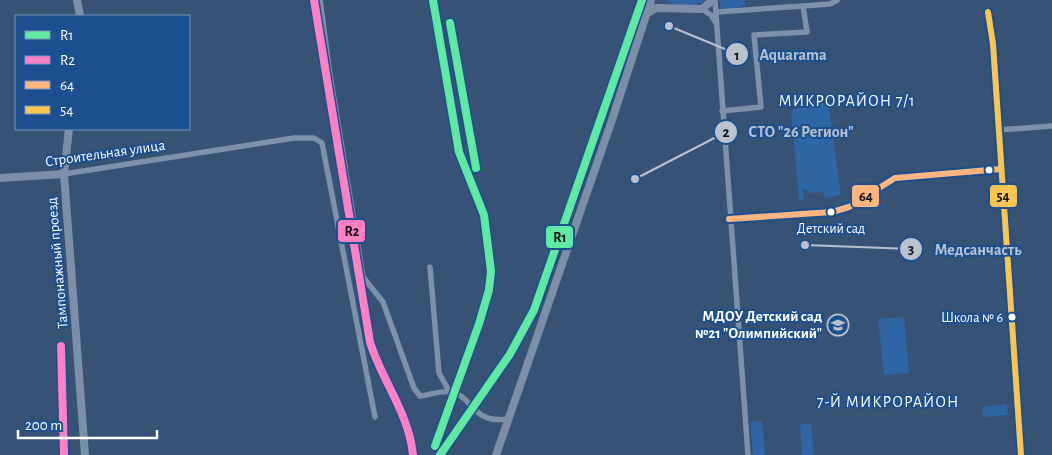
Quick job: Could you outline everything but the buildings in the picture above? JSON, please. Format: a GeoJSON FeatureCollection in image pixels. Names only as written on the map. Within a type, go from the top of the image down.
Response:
{"type":"FeatureCollection","features":[{"type":"Feature","properties":{"kind":"main road"},"geometry":{"type":"LineString","coordinates":[[77,0],[80,15]]}},
{"type":"Feature","properties":{"kind":"main road"},"geometry":{"type":"LineString","coordinates":[[496,455],[507,418],[611,123],[651,0]]}},
{"type":"Feature","properties":{"kind":"main road"},"geometry":{"type":"LineString","coordinates":[[658,0],[667,8]]}},
{"type":"Feature","properties":{"kind":"main road"},"geometry":{"type":"LineString","coordinates":[[646,14],[656,8],[702,9],[714,0]]}},
{"type":"Feature","properties":{"kind":"main road","name":"Тампонажный проезд"},"geometry":{"type":"LineString","coordinates":[[69,130],[64,174],[85,455]]}},
{"type":"Feature","properties":{"kind":"main road","name":"Строительная улица"},"geometry":{"type":"LineString","coordinates":[[0,178],[64,174]]}},
{"type":"Feature","properties":{"kind":"street"},"geometry":{"type":"LineString","coordinates":[[320,0],[331,85],[363,278],[383,302],[414,388],[420,396],[450,391],[456,393],[481,414],[494,420],[507,418]]}},
{"type":"Feature","properties":{"kind":"street"},"geometry":{"type":"LineString","coordinates":[[714,0],[717,12],[729,219],[748,455]]}},
{"type":"Feature","properties":{"kind":"street"},"geometry":{"type":"LineString","coordinates":[[717,12],[830,4],[837,0]]}},
{"type":"Feature","properties":{"kind":"street"},"geometry":{"type":"LineString","coordinates":[[722,110],[760,107],[754,36],[807,32],[803,6]]}},
{"type":"Feature","properties":{"kind":"street"},"geometry":{"type":"LineString","coordinates":[[702,9],[711,15],[717,24]]}},
{"type":"Feature","properties":{"kind":"street"},"geometry":{"type":"LineString","coordinates":[[988,12],[993,44],[1021,455]]}},
{"type":"Feature","properties":{"kind":"street"},"geometry":{"type":"LineString","coordinates":[[998,130],[1052,126]]}},
{"type":"Feature","properties":{"kind":"street","name":"Строительная улица"},"geometry":{"type":"LineString","coordinates":[[64,174],[294,138],[314,138],[322,144],[375,417]]}},
{"type":"Feature","properties":{"kind":"street"},"geometry":{"type":"LineString","coordinates":[[729,219],[832,212],[855,204],[895,178],[1001,169]]}},
{"type":"Feature","properties":{"kind":"street"},"geometry":{"type":"LineString","coordinates":[[430,267],[438,373],[450,391]]}},
{"type":"Feature","properties":{"kind":"shaded area"},"geometry":{"type":"Polygon","coordinates":[[[666,0],[706,0],[702,3],[686,6],[666,0]]]}},
{"type":"Feature","properties":{"kind":"shaded area"},"geometry":{"type":"Polygon","coordinates":[[[719,0],[745,0],[745,6],[721,10],[719,0]]]}},
{"type":"Feature","properties":{"kind":"shaded area"},"geometry":{"type":"Polygon","coordinates":[[[828,102],[841,194],[825,199],[823,192],[812,193],[803,188],[804,200],[799,200],[791,110],[828,102]]]}},
{"type":"Feature","properties":{"kind":"shaded area"},"geometry":{"type":"Polygon","coordinates":[[[904,317],[909,373],[884,375],[878,319],[904,317]]]}},
{"type":"Feature","properties":{"kind":"shaded area"},"geometry":{"type":"Polygon","coordinates":[[[1007,404],[1008,415],[983,417],[982,407],[1007,404]]]}},
{"type":"Feature","properties":{"kind":"shaded area"},"geometry":{"type":"Polygon","coordinates":[[[762,421],[765,455],[753,455],[750,422],[762,421]]]}},
{"type":"Feature","properties":{"kind":"shaded area"},"geometry":{"type":"Polygon","coordinates":[[[811,423],[814,455],[802,455],[800,424],[811,423]]]}},
{"type":"Feature","properties":{"kind":"transit line","name":"R2"},"geometry":{"type":"LineString","coordinates":[[314,0],[370,342],[401,411],[413,455]]}},
{"type":"Feature","properties":{"kind":"transit line","name":"R1"},"geometry":{"type":"LineString","coordinates":[[433,0],[459,152],[484,215],[491,271],[489,290],[479,324],[435,446]]}},
{"type":"Feature","properties":{"kind":"transit line","name":"R1"},"geometry":{"type":"LineString","coordinates":[[440,455],[510,354],[534,310],[642,0]]}},
{"type":"Feature","properties":{"kind":"transit line","name":"54"},"geometry":{"type":"LineString","coordinates":[[988,12],[993,44],[1021,455]]}},
{"type":"Feature","properties":{"kind":"transit line","name":"R1"},"geometry":{"type":"LineString","coordinates":[[450,23],[476,168]]}},
{"type":"Feature","properties":{"kind":"transit line","name":"64"},"geometry":{"type":"LineString","coordinates":[[729,219],[832,212],[849,207],[895,178],[1001,169]]}},
{"type":"Feature","properties":{"kind":"transit line","name":"R2"},"geometry":{"type":"LineString","coordinates":[[61,346],[64,455]]}},
{"type":"Feature","properties":{"kind":"place","name":"Aquarama"},"geometry":{"type":"Point","coordinates":[669,26]}},
{"type":"Feature","properties":{"kind":"place","name":"СТО \"26 Регион\""},"geometry":{"type":"Point","coordinates":[635,179]}},
{"type":"Feature","properties":{"kind":"place","name":"Детский сад"},"geometry":{"type":"Point","coordinates":[831,212]}},
{"type":"Feature","properties":{"kind":"place","name":"Медсанчасть"},"geometry":{"type":"Point","coordinates":[805,245]}},
{"type":"Feature","properties":{"kind":"place","name":"Школа № 6"},"geometry":{"type":"Point","coordinates":[1012,317]}},
{"type":"Feature","properties":{"kind":"place","name":"МДОУ Детский сад №21 \"Олимпийский\""},"geometry":{"type":"Point","coordinates":[838,325]}},
{"type":"Feature","properties":{"kind":"district","name":"МИКРОРАЙОН 7/1"},"geometry":{"type":"Point","coordinates":[847,100]}},
{"type":"Feature","properties":{"kind":"district","name":"7-Й МИКРОРАЙОН"},"geometry":{"type":"Point","coordinates":[888,401]}}]}
